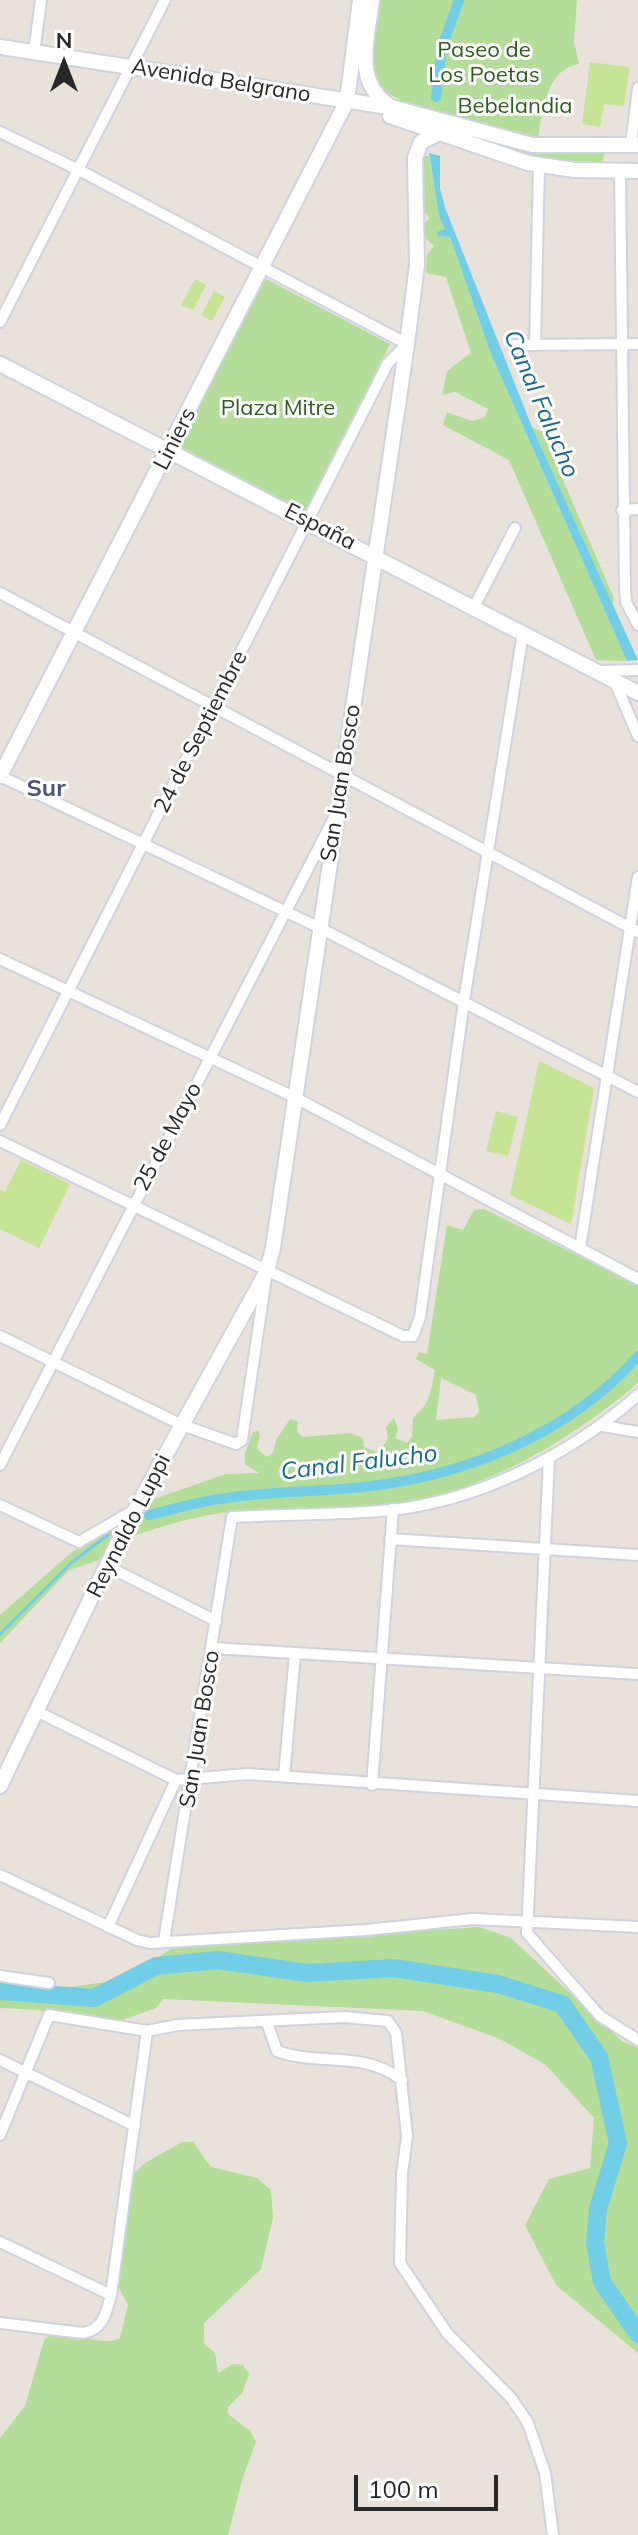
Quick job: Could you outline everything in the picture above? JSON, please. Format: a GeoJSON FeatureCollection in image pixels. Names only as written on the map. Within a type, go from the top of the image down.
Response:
{"type":"FeatureCollection","features":[{"type":"Feature","properties":{"kind":"street"},"geometry":{"type":"LineString","coordinates":[[34,53],[41,0]]}},
{"type":"Feature","properties":{"kind":"street"},"geometry":{"type":"LineString","coordinates":[[0,322],[165,0]]}},
{"type":"Feature","properties":{"kind":"street","name":"Liniers"},"geometry":{"type":"LineString","coordinates":[[0,776],[347,101],[360,0]]}},
{"type":"Feature","properties":{"kind":"street"},"geometry":{"type":"LineString","coordinates":[[372,0],[365,75],[376,96],[395,108]]}},
{"type":"Feature","properties":{"kind":"street","name":"Avenida Belgrano"},"geometry":{"type":"LineString","coordinates":[[0,47],[347,101]]}},
{"type":"Feature","properties":{"kind":"street"},"geometry":{"type":"LineString","coordinates":[[638,88],[628,145],[635,160],[625,171],[622,345],[622,510],[626,602],[638,625]]}},
{"type":"Feature","properties":{"kind":"street"},"geometry":{"type":"LineString","coordinates":[[347,101],[395,108],[532,145],[628,145]]}},
{"type":"Feature","properties":{"kind":"street"},"geometry":{"type":"LineString","coordinates":[[347,101],[352,108],[397,117],[497,155],[539,165],[625,171]]}},
{"type":"Feature","properties":{"kind":"street"},"geometry":{"type":"LineString","coordinates":[[0,132],[79,170],[407,344]]}},
{"type":"Feature","properties":{"kind":"street","name":"San Juan Bosco"},"geometry":{"type":"LineString","coordinates":[[182,1425],[232,1444],[239,1443],[344,775],[407,344],[417,265],[415,158],[421,142],[440,133]]}},
{"type":"Feature","properties":{"kind":"street"},"geometry":{"type":"LineString","coordinates":[[625,171],[607,158],[628,145]]}},
{"type":"Feature","properties":{"kind":"street"},"geometry":{"type":"LineString","coordinates":[[535,345],[539,165]]}},
{"type":"Feature","properties":{"kind":"street","name":"24 de Septiembre"},"geometry":{"type":"LineString","coordinates":[[0,1125],[388,363],[407,344]]}},
{"type":"Feature","properties":{"kind":"street"},"geometry":{"type":"LineString","coordinates":[[513,345],[638,344]]}},
{"type":"Feature","properties":{"kind":"street","name":"España"},"geometry":{"type":"LineString","coordinates":[[0,364],[638,693]]}},
{"type":"Feature","properties":{"kind":"street"},"geometry":{"type":"LineString","coordinates":[[622,510],[638,509]]}},
{"type":"Feature","properties":{"kind":"street"},"geometry":{"type":"LineString","coordinates":[[474,607],[515,528]]}},
{"type":"Feature","properties":{"kind":"street"},"geometry":{"type":"LineString","coordinates":[[0,593],[634,930]]}},
{"type":"Feature","properties":{"kind":"street"},"geometry":{"type":"LineString","coordinates":[[0,1141],[403,1336],[413,1336],[420,1317],[486,853],[523,633]]}},
{"type":"Feature","properties":{"kind":"street"},"geometry":{"type":"LineString","coordinates":[[597,671],[638,670]]}},
{"type":"Feature","properties":{"kind":"street"},"geometry":{"type":"LineString","coordinates":[[614,680],[638,736]]}},
{"type":"Feature","properties":{"kind":"street"},"geometry":{"type":"LineString","coordinates":[[0,776],[318,927],[638,1092]]}},
{"type":"Feature","properties":{"kind":"street","name":"25 de Mayo"},"geometry":{"type":"LineString","coordinates":[[0,1465],[338,809]]}},
{"type":"Feature","properties":{"kind":"street"},"geometry":{"type":"LineString","coordinates":[[580,1248],[634,930],[638,877]]}},
{"type":"Feature","properties":{"kind":"street"},"geometry":{"type":"LineString","coordinates":[[0,959],[294,1097],[638,1279]]}},
{"type":"Feature","properties":{"kind":"street","name":"Reynaldo Luppi"},"geometry":{"type":"LineString","coordinates":[[0,1786],[136,1509],[267,1271]]}},
{"type":"Feature","properties":{"kind":"street"},"geometry":{"type":"LineString","coordinates":[[0,1336],[182,1425]]}},
{"type":"Feature","properties":{"kind":"street"},"geometry":{"type":"LineString","coordinates":[[372,1785],[393,1509],[460,1494],[549,1459],[603,1426],[638,1395]]}},
{"type":"Feature","properties":{"kind":"street"},"geometry":{"type":"LineString","coordinates":[[603,1426],[638,1432]]}},
{"type":"Feature","properties":{"kind":"street"},"geometry":{"type":"LineString","coordinates":[[549,1459],[527,1927],[600,2016],[638,2040]]}},
{"type":"Feature","properties":{"kind":"street"},"geometry":{"type":"LineString","coordinates":[[0,1505],[79,1542],[136,1509]]}},
{"type":"Feature","properties":{"kind":"street","name":"San Juan Bosco"},"geometry":{"type":"LineString","coordinates":[[164,1941],[232,1517],[393,1509]]}},
{"type":"Feature","properties":{"kind":"street"},"geometry":{"type":"LineString","coordinates":[[390,1539],[638,1555]]}},
{"type":"Feature","properties":{"kind":"street"},"geometry":{"type":"LineString","coordinates":[[107,1566],[216,1621]]}},
{"type":"Feature","properties":{"kind":"street"},"geometry":{"type":"LineString","coordinates":[[213,1648],[638,1674]]}},
{"type":"Feature","properties":{"kind":"street"},"geometry":{"type":"LineString","coordinates":[[284,1776],[295,1654]]}},
{"type":"Feature","properties":{"kind":"street"},"geometry":{"type":"LineString","coordinates":[[36,1711],[176,1780],[248,1774],[372,1785],[638,1801]]}},
{"type":"Feature","properties":{"kind":"street"},"geometry":{"type":"LineString","coordinates":[[108,1927],[176,1780]]}},
{"type":"Feature","properties":{"kind":"street"},"geometry":{"type":"LineString","coordinates":[[0,1875],[137,1940],[366,1930],[473,1919],[505,1920],[527,1927],[638,1927]]}},
{"type":"Feature","properties":{"kind":"street"},"geometry":{"type":"LineString","coordinates":[[0,1976],[49,1983]]}},
{"type":"Feature","properties":{"kind":"street"},"geometry":{"type":"LineString","coordinates":[[0,2135],[49,2015],[105,2027],[147,2031],[178,2025],[344,2017],[388,2021],[396,2033],[407,2136],[399,2248],[406,2275],[447,2333],[512,2399],[528,2423],[545,2473],[553,2535]]}},
{"type":"Feature","properties":{"kind":"street"},"geometry":{"type":"LineString","coordinates":[[267,2023],[277,2051],[290,2056],[367,2060],[402,2080]]}},
{"type":"Feature","properties":{"kind":"street"},"geometry":{"type":"LineString","coordinates":[[0,2323],[83,2333],[96,2329],[105,2318],[111,2295],[147,2031]]}},
{"type":"Feature","properties":{"kind":"street"},"geometry":{"type":"LineString","coordinates":[[0,2060],[135,2126]]}},
{"type":"Feature","properties":{"kind":"street"},"geometry":{"type":"LineString","coordinates":[[0,2242],[111,2295]]}},
{"type":"Feature","properties":{"kind":"green space","name":"Paseo de Los Poetas"},"geometry":{"type":"Polygon","coordinates":[[[379,0],[577,0],[574,42],[579,64],[559,74],[553,83],[544,104],[538,139],[446,118],[398,99],[381,88],[371,67],[379,0]]]}},
{"type":"Feature","properties":{"kind":"green space"},"geometry":{"type":"Polygon","coordinates":[[[590,62],[630,67],[624,106],[604,104],[600,127],[582,124],[590,62]]]}},
{"type":"Feature","properties":{"kind":"green space"},"geometry":{"type":"Polygon","coordinates":[[[436,126],[605,152],[603,160],[607,167],[553,164],[436,126]]]}},
{"type":"Feature","properties":{"kind":"green space"},"geometry":{"type":"Polygon","coordinates":[[[421,156],[429,156],[439,216],[446,230],[439,236],[450,237],[491,354],[627,661],[596,660],[509,460],[443,425],[447,412],[472,421],[485,417],[488,409],[455,392],[442,395],[447,371],[471,353],[446,277],[426,273],[427,254],[434,246],[425,238],[423,225],[430,218],[421,210],[421,156]]]}},
{"type":"Feature","properties":{"kind":"green space"},"geometry":{"type":"Polygon","coordinates":[[[195,279],[206,285],[193,310],[181,305],[195,279]]]}},
{"type":"Feature","properties":{"kind":"green space","name":"Plaza Mitre"},"geometry":{"type":"Polygon","coordinates":[[[266,279],[390,344],[305,511],[178,446],[266,279]]]}},
{"type":"Feature","properties":{"kind":"green space"},"geometry":{"type":"Polygon","coordinates":[[[214,291],[225,297],[212,321],[201,315],[214,291]]]}},
{"type":"Feature","properties":{"kind":"green space"},"geometry":{"type":"Polygon","coordinates":[[[532,427],[542,432],[614,598],[613,605],[532,427]]]}},
{"type":"Feature","properties":{"kind":"green space"},"geometry":{"type":"Polygon","coordinates":[[[539,1061],[594,1088],[571,1224],[510,1195],[539,1061]]]}},
{"type":"Feature","properties":{"kind":"green space"},"geometry":{"type":"Polygon","coordinates":[[[496,1111],[518,1117],[508,1156],[486,1151],[496,1111]]]}},
{"type":"Feature","properties":{"kind":"green space"},"geometry":{"type":"Polygon","coordinates":[[[21,1160],[70,1184],[39,1248],[0,1229],[0,1190],[5,1192],[21,1160]]]}},
{"type":"Feature","properties":{"kind":"green space"},"geometry":{"type":"Polygon","coordinates":[[[484,1209],[638,1285],[638,1382],[631,1389],[544,1450],[479,1482],[446,1493],[376,1508],[255,1510],[207,1515],[131,1537],[154,1499],[226,1474],[259,1473],[245,1464],[245,1453],[253,1432],[260,1434],[257,1449],[267,1457],[273,1453],[276,1440],[290,1419],[298,1421],[297,1431],[302,1437],[350,1433],[363,1438],[364,1447],[379,1453],[388,1438],[386,1427],[394,1418],[398,1429],[395,1438],[407,1443],[412,1437],[413,1418],[426,1402],[434,1378],[435,1370],[416,1359],[419,1352],[427,1354],[447,1225],[463,1230],[474,1210],[484,1209]],[[441,1378],[436,1420],[474,1417],[479,1412],[476,1395],[441,1378]]]}},
{"type":"Feature","properties":{"kind":"green space"},"geometry":{"type":"Polygon","coordinates":[[[123,1519],[99,1560],[69,1570],[0,1643],[0,1615],[72,1552],[123,1519]]]}},
{"type":"Feature","properties":{"kind":"green space"},"geometry":{"type":"Polygon","coordinates":[[[479,1927],[511,1938],[622,2041],[638,2048],[638,2353],[556,2285],[525,2225],[549,2179],[590,2168],[594,2118],[546,2065],[500,2039],[423,2011],[163,1999],[156,2008],[114,2023],[39,2010],[0,2008],[0,1983],[70,1987],[127,1979],[172,1948],[479,1927]]]}},
{"type":"Feature","properties":{"kind":"green space"},"geometry":{"type":"Polygon","coordinates":[[[182,2142],[193,2142],[211,2167],[257,2178],[271,2190],[273,2218],[261,2269],[204,2323],[204,2343],[215,2353],[218,2373],[233,2364],[243,2365],[249,2374],[242,2393],[228,2407],[228,2414],[250,2431],[256,2442],[228,2535],[0,2535],[0,2438],[25,2406],[44,2340],[60,2334],[101,2341],[120,2338],[128,2305],[119,2288],[119,2272],[132,2175],[145,2163],[182,2142]]]}},
{"type":"Feature","properties":{"kind":"water"},"geometry":{"type":"Polygon","coordinates":[[[429,153],[440,156],[440,189],[446,210],[532,427],[638,660],[627,661],[491,354],[450,237],[438,236],[437,232],[445,229],[439,216],[429,153]]]}},
{"type":"Feature","properties":{"kind":"waterway","name":"Canal Falucho"},"geometry":{"type":"LineString","coordinates":[[436,97],[442,47],[459,0]]}},
{"type":"Feature","properties":{"kind":"waterway","name":"Canal Falucho"},"geometry":{"type":"LineString","coordinates":[[149,1515],[226,1498],[353,1488],[408,1480],[481,1460],[516,1445],[582,1407],[638,1356]]}},
{"type":"Feature","properties":{"kind":"waterway","name":"Canal Falucho"},"geometry":{"type":"LineString","coordinates":[[0,1634],[71,1563],[108,1535]]}},
{"type":"Feature","properties":{"kind":"waterway"},"geometry":{"type":"LineString","coordinates":[[0,1991],[94,1998],[156,1966],[218,1960],[307,1973],[394,1968],[498,1984],[562,2004],[599,2057],[618,2143],[598,2209],[595,2242],[602,2282],[638,2334]]}},
{"type":"Feature","properties":{"kind":"district","name":"Sur"},"geometry":{"type":"Point","coordinates":[46,789]}},
{"type":"Feature","properties":{"kind":"park label","name":"Bebelandia"},"geometry":{"type":"Point","coordinates":[515,106]}}]}
